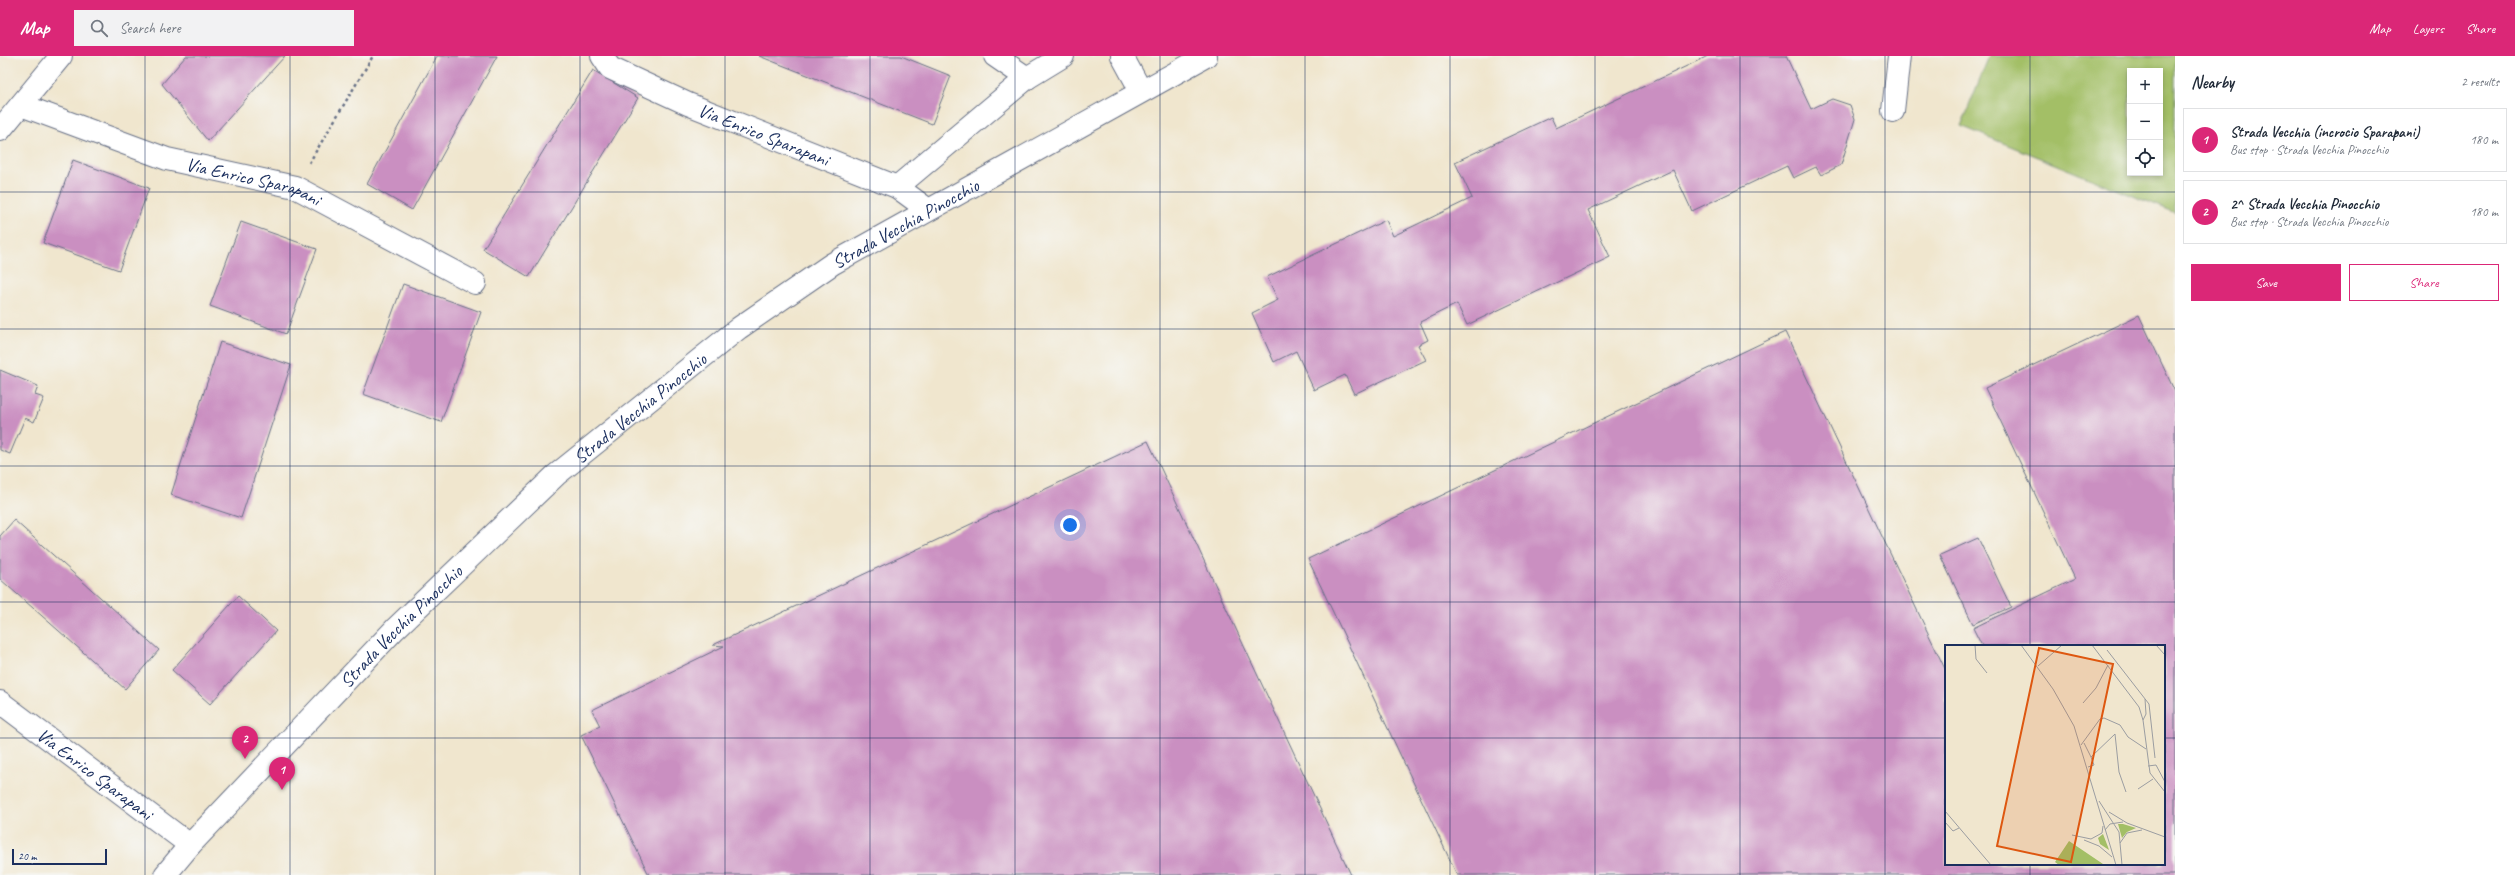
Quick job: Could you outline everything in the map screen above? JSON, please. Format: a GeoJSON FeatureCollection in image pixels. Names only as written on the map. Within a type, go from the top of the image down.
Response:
{"type":"FeatureCollection","features":[{"type":"Feature","properties":{"kind":"street"},"geometry":{"type":"LineString","coordinates":[[0,130],[61,56]]}},
{"type":"Feature","properties":{"kind":"street","name":"Via Enrico Sparapani"},"geometry":{"type":"LineString","coordinates":[[602,56],[610,68],[688,104],[897,187],[927,209]]}},
{"type":"Feature","properties":{"kind":"street"},"geometry":{"type":"LineString","coordinates":[[995,56],[1026,78]]}},
{"type":"Feature","properties":{"kind":"street"},"geometry":{"type":"LineString","coordinates":[[897,187],[1026,78],[1063,56]]}},
{"type":"Feature","properties":{"kind":"street"},"geometry":{"type":"LineString","coordinates":[[1122,56],[1141,91]]}},
{"type":"Feature","properties":{"kind":"street","name":"Strada Vecchia Pinocchio"},"geometry":{"type":"LineString","coordinates":[[165,875],[190,845],[396,629],[556,475],[739,328],[832,264],[927,209],[1206,56]]}},
{"type":"Feature","properties":{"kind":"street"},"geometry":{"type":"LineString","coordinates":[[1893,112],[1899,56]]}},
{"type":"Feature","properties":{"kind":"street","name":"Via Enrico Sparapani"},"geometry":{"type":"LineString","coordinates":[[21,105],[167,159],[294,187],[475,283]]}},
{"type":"Feature","properties":{"kind":"street","name":"Via Enrico Sparapani"},"geometry":{"type":"LineString","coordinates":[[0,702],[190,845]]}},
{"type":"Feature","properties":{"kind":"path"},"geometry":{"type":"LineString","coordinates":[[294,187],[373,56]]}},
{"type":"Feature","properties":{"kind":"green space"},"geometry":{"type":"Polygon","coordinates":[[[1989,56],[2175,56],[2175,213],[1961,126],[1989,56]]]}},
{"type":"Feature","properties":{"kind":"building"},"geometry":{"type":"Polygon","coordinates":[[[186,56],[285,56],[208,141],[162,84],[186,56]]]}},
{"type":"Feature","properties":{"kind":"building"},"geometry":{"type":"Polygon","coordinates":[[[437,56],[497,56],[412,210],[367,184],[437,56]]]}},
{"type":"Feature","properties":{"kind":"building"},"geometry":{"type":"Polygon","coordinates":[[[759,56],[901,56],[951,76],[932,124],[759,56]]]}},
{"type":"Feature","properties":{"kind":"building"},"geometry":{"type":"Polygon","coordinates":[[[1708,56],[1786,56],[1811,109],[1832,99],[1850,105],[1855,119],[1841,165],[1821,175],[1816,167],[1793,178],[1787,166],[1692,211],[1673,170],[1588,210],[1610,257],[1467,325],[1457,304],[1420,322],[1428,340],[1418,345],[1426,360],[1354,394],[1345,375],[1314,390],[1296,351],[1274,362],[1252,313],[1278,300],[1267,277],[1386,220],[1393,236],[1472,198],[1455,162],[1551,117],[1556,128],[1708,56]]]}},
{"type":"Feature","properties":{"kind":"building"},"geometry":{"type":"Polygon","coordinates":[[[593,70],[638,98],[529,277],[483,249],[593,70]]]}},
{"type":"Feature","properties":{"kind":"building"},"geometry":{"type":"Polygon","coordinates":[[[73,160],[149,188],[119,270],[43,243],[73,160]]]}},
{"type":"Feature","properties":{"kind":"building"},"geometry":{"type":"Polygon","coordinates":[[[241,222],[317,249],[286,334],[210,306],[241,222]]]}},
{"type":"Feature","properties":{"kind":"building"},"geometry":{"type":"Polygon","coordinates":[[[403,284],[481,312],[441,422],[363,394],[403,284]]]}},
{"type":"Feature","properties":{"kind":"building"},"geometry":{"type":"Polygon","coordinates":[[[2139,315],[2175,392],[2175,875],[1457,875],[1308,559],[1785,332],[1945,669],[1945,865],[2165,865],[2165,645],[1982,645],[1973,628],[2075,579],[1985,388],[2139,315]]]}},
{"type":"Feature","properties":{"kind":"building"},"geometry":{"type":"Polygon","coordinates":[[[220,342],[291,365],[241,518],[171,495],[220,342]]]}},
{"type":"Feature","properties":{"kind":"building"},"geometry":{"type":"Polygon","coordinates":[[[0,370],[38,386],[35,395],[44,398],[34,422],[25,418],[10,454],[0,450],[0,370]]]}},
{"type":"Feature","properties":{"kind":"building"},"geometry":{"type":"Polygon","coordinates":[[[1148,441],[1351,875],[649,875],[581,735],[600,726],[592,710],[724,646],[713,645],[1148,441]]]}},
{"type":"Feature","properties":{"kind":"building"},"geometry":{"type":"Polygon","coordinates":[[[14,520],[159,650],[125,689],[0,579],[0,536],[14,520]]]}},
{"type":"Feature","properties":{"kind":"building"},"geometry":{"type":"Polygon","coordinates":[[[1978,538],[2011,607],[1973,624],[1940,555],[1978,538]]]}},
{"type":"Feature","properties":{"kind":"building"},"geometry":{"type":"Polygon","coordinates":[[[238,596],[276,631],[210,704],[172,670],[238,596]]]}},
{"type":"Feature","properties":{"kind":"place","name":"2^ Strada Vecchia Pinocchio"},"geometry":{"type":"Point","coordinates":[245,759]}},
{"type":"Feature","properties":{"kind":"place","name":"Strada Vecchia (incrocio Sparapani)"},"geometry":{"type":"Point","coordinates":[282,790]}}]}
